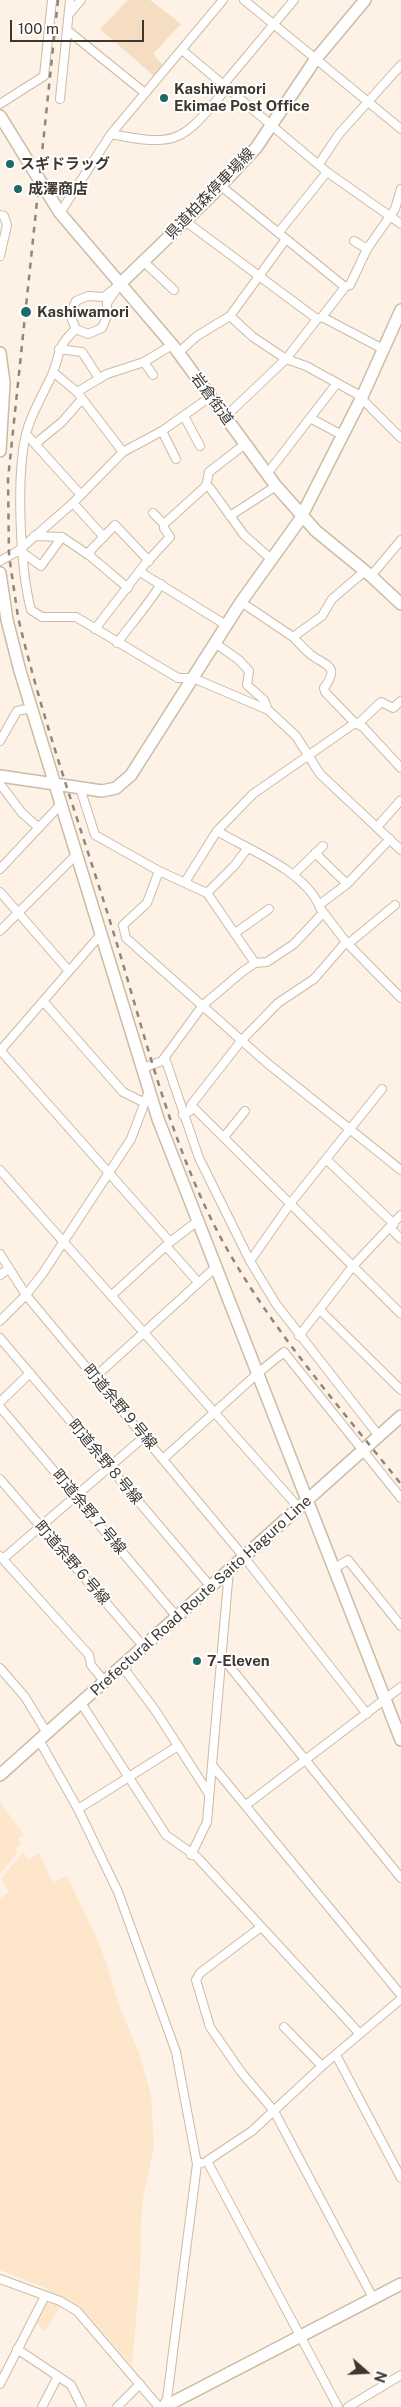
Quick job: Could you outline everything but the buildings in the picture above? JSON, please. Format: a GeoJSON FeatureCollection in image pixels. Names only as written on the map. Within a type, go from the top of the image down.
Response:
{"type":"FeatureCollection","features":[{"type":"Feature","properties":{"kind":"street"},"geometry":{"type":"LineString","coordinates":[[0,104],[44,76],[52,0]]}},
{"type":"Feature","properties":{"kind":"street"},"geometry":{"type":"LineString","coordinates":[[60,99],[70,0]]}},
{"type":"Feature","properties":{"kind":"street"},"geometry":{"type":"LineString","coordinates":[[69,14],[81,0]]}},
{"type":"Feature","properties":{"kind":"street"},"geometry":{"type":"LineString","coordinates":[[60,213],[111,134],[224,0]]}},
{"type":"Feature","properties":{"kind":"street"},"geometry":{"type":"LineString","coordinates":[[244,0],[401,130]]}},
{"type":"Feature","properties":{"kind":"street"},"geometry":{"type":"LineString","coordinates":[[111,134],[161,141],[181,136],[190,129],[225,87],[273,24],[294,0]]}},
{"type":"Feature","properties":{"kind":"street","name":"県道柏森停車場線"},"geometry":{"type":"LineString","coordinates":[[121,283],[221,186],[256,148],[315,60],[365,0]]}},
{"type":"Feature","properties":{"kind":"street"},"geometry":{"type":"LineString","coordinates":[[67,30],[145,93]]}},
{"type":"Feature","properties":{"kind":"street"},"geometry":{"type":"LineString","coordinates":[[182,50],[327,172],[401,224]]}},
{"type":"Feature","properties":{"kind":"street"},"geometry":{"type":"LineString","coordinates":[[319,164],[339,134],[368,104],[401,65]]}},
{"type":"Feature","properties":{"kind":"street"},"geometry":{"type":"LineString","coordinates":[[1,119],[60,213],[121,283]]}},
{"type":"Feature","properties":{"kind":"street"},"geometry":{"type":"LineString","coordinates":[[279,232],[327,172]]}},
{"type":"Feature","properties":{"kind":"street"},"geometry":{"type":"LineString","coordinates":[[221,186],[345,287]]}},
{"type":"Feature","properties":{"kind":"street"},"geometry":{"type":"LineString","coordinates":[[225,417],[286,359],[345,287],[350,285],[367,248],[389,214],[395,209],[401,189]]}},
{"type":"Feature","properties":{"kind":"street"},"geometry":{"type":"LineString","coordinates":[[0,215],[6,220],[0,256]]}},
{"type":"Feature","properties":{"kind":"street"},"geometry":{"type":"LineString","coordinates":[[185,221],[320,318],[383,349]]}},
{"type":"Feature","properties":{"kind":"street"},"geometry":{"type":"LineString","coordinates":[[35,444],[62,422],[79,396],[99,378],[175,349],[230,316],[286,239]]}},
{"type":"Feature","properties":{"kind":"street"},"geometry":{"type":"LineString","coordinates":[[354,240],[367,248]]}},
{"type":"Feature","properties":{"kind":"street"},"geometry":{"type":"LineString","coordinates":[[144,262],[174,290]]}},
{"type":"Feature","properties":{"kind":"street"},"geometry":{"type":"LineString","coordinates":[[121,283],[107,303],[107,316],[102,328],[93,334],[76,330],[70,315],[76,301],[88,296],[104,297],[121,283]]}},
{"type":"Feature","properties":{"kind":"street","name":"岩倉街道"},"geometry":{"type":"LineString","coordinates":[[121,283],[175,349],[276,486],[301,515],[316,531],[368,573],[401,604]]}},
{"type":"Feature","properties":{"kind":"street"},"geometry":{"type":"LineString","coordinates":[[0,776],[80,788],[109,790],[127,780],[241,602],[301,515],[361,399],[401,310]]}},
{"type":"Feature","properties":{"kind":"street"},"geometry":{"type":"LineString","coordinates":[[230,316],[253,337],[286,359],[306,366],[357,394],[401,438]]}},
{"type":"Feature","properties":{"kind":"street"},"geometry":{"type":"LineString","coordinates":[[76,330],[65,340],[59,349],[53,372],[27,435],[21,491],[22,550],[25,577],[33,612],[47,618],[76,617],[178,678],[192,678],[268,710],[286,725],[310,755],[320,774],[401,849]]}},
{"type":"Feature","properties":{"kind":"street"},"geometry":{"type":"LineString","coordinates":[[59,349],[82,352],[95,376],[99,378]]}},
{"type":"Feature","properties":{"kind":"street"},"geometry":{"type":"LineString","coordinates":[[0,353],[2,384],[0,451]]}},
{"type":"Feature","properties":{"kind":"street"},"geometry":{"type":"LineString","coordinates":[[144,362],[153,375]]}},
{"type":"Feature","properties":{"kind":"street"},"geometry":{"type":"LineString","coordinates":[[53,372],[79,396],[123,452]]}},
{"type":"Feature","properties":{"kind":"street"},"geometry":{"type":"LineString","coordinates":[[267,474],[337,384]]}},
{"type":"Feature","properties":{"kind":"street"},"geometry":{"type":"LineString","coordinates":[[0,561],[22,550],[34,536],[73,503],[123,452],[162,431],[210,397]]}},
{"type":"Feature","properties":{"kind":"street"},"geometry":{"type":"LineString","coordinates":[[184,416],[200,446]]}},
{"type":"Feature","properties":{"kind":"street"},"geometry":{"type":"LineString","coordinates":[[310,418],[342,435]]}},
{"type":"Feature","properties":{"kind":"street"},"geometry":{"type":"LineString","coordinates":[[162,431],[176,459]]}},
{"type":"Feature","properties":{"kind":"street"},"geometry":{"type":"LineString","coordinates":[[27,435],[81,495]]}},
{"type":"Feature","properties":{"kind":"street"},"geometry":{"type":"LineString","coordinates":[[164,524],[206,486],[209,472],[245,444]]}},
{"type":"Feature","properties":{"kind":"street"},"geometry":{"type":"LineString","coordinates":[[206,486],[210,488],[244,535],[271,559]]}},
{"type":"Feature","properties":{"kind":"street"},"geometry":{"type":"LineString","coordinates":[[230,516],[276,486]]}},
{"type":"Feature","properties":{"kind":"street"},"geometry":{"type":"LineString","coordinates":[[73,503],[104,536]]}},
{"type":"Feature","properties":{"kind":"street"},"geometry":{"type":"LineString","coordinates":[[95,629],[170,537],[164,528],[164,524],[153,513]]}},
{"type":"Feature","properties":{"kind":"street"},"geometry":{"type":"LineString","coordinates":[[90,556],[90,551],[115,525],[149,561]]}},
{"type":"Feature","properties":{"kind":"street"},"geometry":{"type":"LineString","coordinates":[[34,536],[62,537],[90,556],[128,588]]}},
{"type":"Feature","properties":{"kind":"street"},"geometry":{"type":"LineString","coordinates":[[22,550],[40,566],[62,537]]}},
{"type":"Feature","properties":{"kind":"street"},"geometry":{"type":"LineString","coordinates":[[293,637],[322,616],[332,599],[368,573],[401,540]]}},
{"type":"Feature","properties":{"kind":"street"},"geometry":{"type":"LineString","coordinates":[[0,572],[12,638],[32,708],[170,1152],[199,1220],[258,1372],[302,1505],[333,1569],[401,1740]]}},
{"type":"Feature","properties":{"kind":"street"},"geometry":{"type":"LineString","coordinates":[[140,572],[226,625]]}},
{"type":"Feature","properties":{"kind":"street"},"geometry":{"type":"LineString","coordinates":[[117,643],[146,607],[161,584]]}},
{"type":"Feature","properties":{"kind":"street"},"geometry":{"type":"LineString","coordinates":[[241,602],[293,637],[311,655],[327,663],[331,670],[331,679],[324,688],[325,692],[401,768]]}},
{"type":"Feature","properties":{"kind":"street"},"geometry":{"type":"LineString","coordinates":[[215,643],[239,660],[249,672],[247,685],[264,700],[268,710]]}},
{"type":"Feature","properties":{"kind":"street"},"geometry":{"type":"LineString","coordinates":[[185,882],[217,831],[253,794],[357,723],[381,702],[393,708],[401,701]]}},
{"type":"Feature","properties":{"kind":"street"},"geometry":{"type":"LineString","coordinates":[[0,741],[17,711],[32,708]]}},
{"type":"Feature","properties":{"kind":"street"},"geometry":{"type":"LineString","coordinates":[[0,784],[22,814],[38,828]]}},
{"type":"Feature","properties":{"kind":"street"},"geometry":{"type":"LineString","coordinates":[[80,788],[95,835],[160,871],[207,893],[255,963]]}},
{"type":"Feature","properties":{"kind":"street"},"geometry":{"type":"LineString","coordinates":[[377,827],[401,800]]}},
{"type":"Feature","properties":{"kind":"street"},"geometry":{"type":"LineString","coordinates":[[0,869],[62,803]]}},
{"type":"Feature","properties":{"kind":"street"},"geometry":{"type":"LineString","coordinates":[[217,831],[274,862],[293,875],[319,905],[322,914],[347,943],[401,998]]}},
{"type":"Feature","properties":{"kind":"street"},"geometry":{"type":"LineString","coordinates":[[319,905],[347,884],[390,840]]}},
{"type":"Feature","properties":{"kind":"street"},"geometry":{"type":"LineString","coordinates":[[293,875],[324,846]]}},
{"type":"Feature","properties":{"kind":"street"},"geometry":{"type":"LineString","coordinates":[[207,893],[234,866],[247,849]]}},
{"type":"Feature","properties":{"kind":"street"},"geometry":{"type":"LineString","coordinates":[[0,931],[77,854]]}},
{"type":"Feature","properties":{"kind":"street"},"geometry":{"type":"LineString","coordinates":[[315,854],[347,884]]}},
{"type":"Feature","properties":{"kind":"street"},"geometry":{"type":"LineString","coordinates":[[160,871],[147,903],[123,925],[126,938],[241,1041],[401,1170]]}},
{"type":"Feature","properties":{"kind":"street"},"geometry":{"type":"LineString","coordinates":[[0,892],[69,971]]}},
{"type":"Feature","properties":{"kind":"street"},"geometry":{"type":"LineString","coordinates":[[182,1114],[190,1111],[191,1104],[241,1041],[278,1003],[314,980],[347,943],[395,905]]}},
{"type":"Feature","properties":{"kind":"street"},"geometry":{"type":"LineString","coordinates":[[235,933],[268,909]]}},
{"type":"Feature","properties":{"kind":"street"},"geometry":{"type":"LineString","coordinates":[[143,1068],[162,1062],[203,1005],[255,963],[267,962],[294,944],[322,914]]}},
{"type":"Feature","properties":{"kind":"street"},"geometry":{"type":"LineString","coordinates":[[102,933],[0,1050],[108,1172],[198,1282]]}},
{"type":"Feature","properties":{"kind":"street"},"geometry":{"type":"LineString","coordinates":[[43,1001],[123,1092],[145,1103]]}},
{"type":"Feature","properties":{"kind":"street"},"geometry":{"type":"LineString","coordinates":[[165,1058],[182,1114],[208,1179],[250,1262],[276,1304],[299,1336],[379,1436]]}},
{"type":"Feature","properties":{"kind":"street"},"geometry":{"type":"LineString","coordinates":[[0,1321],[26,1295],[43,1273],[131,1139],[149,1089]]}},
{"type":"Feature","properties":{"kind":"street"},"geometry":{"type":"LineString","coordinates":[[250,1262],[290,1204],[382,1089]]}},
{"type":"Feature","properties":{"kind":"street"},"geometry":{"type":"LineString","coordinates":[[191,1104],[401,1314]]}},
{"type":"Feature","properties":{"kind":"street"},"geometry":{"type":"LineString","coordinates":[[224,1137],[245,1111]]}},
{"type":"Feature","properties":{"kind":"street"},"geometry":{"type":"LineString","coordinates":[[327,1160],[392,1226],[401,1239]]}},
{"type":"Feature","properties":{"kind":"street"},"geometry":{"type":"LineString","coordinates":[[0,1170],[145,1332],[214,1413],[302,1505]]}},
{"type":"Feature","properties":{"kind":"street"},"geometry":{"type":"LineString","coordinates":[[299,1336],[353,1266],[401,1215]]}},
{"type":"Feature","properties":{"kind":"street"},"geometry":{"type":"LineString","coordinates":[[111,1296],[168,1244],[199,1220]]}},
{"type":"Feature","properties":{"kind":"street","name":"町道余野９号線"},"geometry":{"type":"LineString","coordinates":[[0,1254],[26,1295],[244,1557],[367,1714]]}},
{"type":"Feature","properties":{"kind":"street"},"geometry":{"type":"LineString","coordinates":[[94,1377],[217,1266]]}},
{"type":"Feature","properties":{"kind":"street"},"geometry":{"type":"LineString","coordinates":[[0,1275],[9,1268]]}},
{"type":"Feature","properties":{"kind":"street"},"geometry":{"type":"LineString","coordinates":[[320,1310],[401,1390]]}},
{"type":"Feature","properties":{"kind":"street","name":"町道余野８号線"},"geometry":{"type":"LineString","coordinates":[[0,1338],[210,1587]]}},
{"type":"Feature","properties":{"kind":"street"},"geometry":{"type":"LineString","coordinates":[[162,1458],[180,1444],[258,1372],[284,1352],[401,1498]]}},
{"type":"Feature","properties":{"kind":"street"},"geometry":{"type":"LineString","coordinates":[[0,1402],[30,1373]]}},
{"type":"Feature","properties":{"kind":"street","name":"町道余野７号線"},"geometry":{"type":"LineString","coordinates":[[0,1407],[177,1617]]}},
{"type":"Feature","properties":{"kind":"street","name":"Prefectural Road Route Saito Haguro Line"},"geometry":{"type":"LineString","coordinates":[[0,1775],[401,1416]]}},
{"type":"Feature","properties":{"kind":"street"},"geometry":{"type":"LineString","coordinates":[[105,1682],[91,1665],[89,1655],[2,1557],[144,1437]]}},
{"type":"Feature","properties":{"kind":"street","name":"町道余野６号線"},"geometry":{"type":"LineString","coordinates":[[0,1479],[144,1647]]}},
{"type":"Feature","properties":{"kind":"street"},"geometry":{"type":"LineString","coordinates":[[333,1569],[348,1560],[401,1626]]}},
{"type":"Feature","properties":{"kind":"street"},"geometry":{"type":"LineString","coordinates":[[191,1855],[207,1822],[230,1570]]}},
{"type":"Feature","properties":{"kind":"street"},"geometry":{"type":"LineString","coordinates":[[222,1657],[401,1878]]}},
{"type":"Feature","properties":{"kind":"street"},"geometry":{"type":"LineString","coordinates":[[122,1666],[209,1794]]}},
{"type":"Feature","properties":{"kind":"street"},"geometry":{"type":"LineString","coordinates":[[0,1668],[26,1697],[118,1892],[176,2052],[197,2164],[177,2332],[166,2399],[162,2407]]}},
{"type":"Feature","properties":{"kind":"street"},"geometry":{"type":"LineString","coordinates":[[246,1806],[401,1687]]}},
{"type":"Feature","properties":{"kind":"street"},"geometry":{"type":"LineString","coordinates":[[81,1704],[166,1835],[191,1855],[197,1857],[360,2034]]}},
{"type":"Feature","properties":{"kind":"street"},"geometry":{"type":"LineString","coordinates":[[78,1809],[178,1746]]}},
{"type":"Feature","properties":{"kind":"street"},"geometry":{"type":"LineString","coordinates":[[212,1766],[401,1995]]}},
{"type":"Feature","properties":{"kind":"street"},"geometry":{"type":"LineString","coordinates":[[261,1927],[200,1973],[196,1980],[210,2027],[241,2072],[274,2111],[372,2298]]}},
{"type":"Feature","properties":{"kind":"street"},"geometry":{"type":"LineString","coordinates":[[197,2164],[207,2161],[245,2136],[322,2066],[401,1999]]}},
{"type":"Feature","properties":{"kind":"street"},"geometry":{"type":"LineString","coordinates":[[284,2027],[322,2066]]}},
{"type":"Feature","properties":{"kind":"street"},"geometry":{"type":"LineString","coordinates":[[336,2055],[401,2178]]}},
{"type":"Feature","properties":{"kind":"street"},"geometry":{"type":"LineString","coordinates":[[207,2161],[338,2407]]}},
{"type":"Feature","properties":{"kind":"street"},"geometry":{"type":"LineString","coordinates":[[0,2279],[66,2304],[83,2315],[162,2407]]}},
{"type":"Feature","properties":{"kind":"street"},"geometry":{"type":"LineString","coordinates":[[162,2407],[401,2284]]}},
{"type":"Feature","properties":{"kind":"street"},"geometry":{"type":"LineString","coordinates":[[0,2384],[45,2296]]}},
{"type":"Feature","properties":{"kind":"street"},"geometry":{"type":"LineString","coordinates":[[18,2349],[71,2385],[82,2407]]}},
{"type":"Feature","properties":{"kind":"street"},"geometry":{"type":"LineString","coordinates":[[348,2407],[401,2375]]}},
{"type":"Feature","properties":{"kind":"street"},"geometry":{"type":"LineString","coordinates":[[42,2407],[58,2376]]}},
{"type":"Feature","properties":{"kind":"street"},"geometry":{"type":"LineString","coordinates":[[117,2407],[132,2392],[137,2379]]}},
{"type":"Feature","properties":{"kind":"shaded area"},"geometry":{"type":"Polygon","coordinates":[[[128,0],[150,0],[181,24],[153,54],[165,67],[155,77],[100,29],[128,0]]]}},
{"type":"Feature","properties":{"kind":"shaded area"},"geometry":{"type":"Polygon","coordinates":[[[0,1802],[24,1835],[18,1839],[21,1844],[15,1849],[18,1852],[0,1874],[0,1802]]]}},
{"type":"Feature","properties":{"kind":"shaded area"},"geometry":{"type":"Polygon","coordinates":[[[23,1852],[29,1860],[39,1853],[53,1882],[67,1876],[105,1959],[120,2008],[140,2055],[151,2095],[154,2146],[142,2203],[140,2273],[132,2366],[81,2307],[43,2287],[0,2270],[0,1899],[9,1891],[1,1879],[23,1852]]]}},
{"type":"Feature","properties":{"kind":"shaded area"},"geometry":{"type":"Polygon","coordinates":[[[50,2303],[60,2307],[45,2331],[36,2322],[45,2304],[50,2303]]]}},
{"type":"Feature","properties":{"kind":"railway"},"geometry":{"type":"LineString","coordinates":[[58,0],[8,479],[9,555],[18,617],[51,736],[113,931],[160,1088],[173,1127],[204,1203],[222,1240],[262,1305],[306,1366],[401,1484]]}},
{"type":"Feature","properties":{"kind":"place","name":"Kashiwamori Ekimae Post Office"},"geometry":{"type":"Point","coordinates":[164,98]}},
{"type":"Feature","properties":{"kind":"place","name":"スギドラッグ"},"geometry":{"type":"Point","coordinates":[10,164]}},
{"type":"Feature","properties":{"kind":"place","name":"成澤商店"},"geometry":{"type":"Point","coordinates":[18,189]}},
{"type":"Feature","properties":{"kind":"place","name":"Kashiwamori"},"geometry":{"type":"Point","coordinates":[26,312]}},
{"type":"Feature","properties":{"kind":"place","name":"7-Eleven"},"geometry":{"type":"Point","coordinates":[197,1661]}}]}
